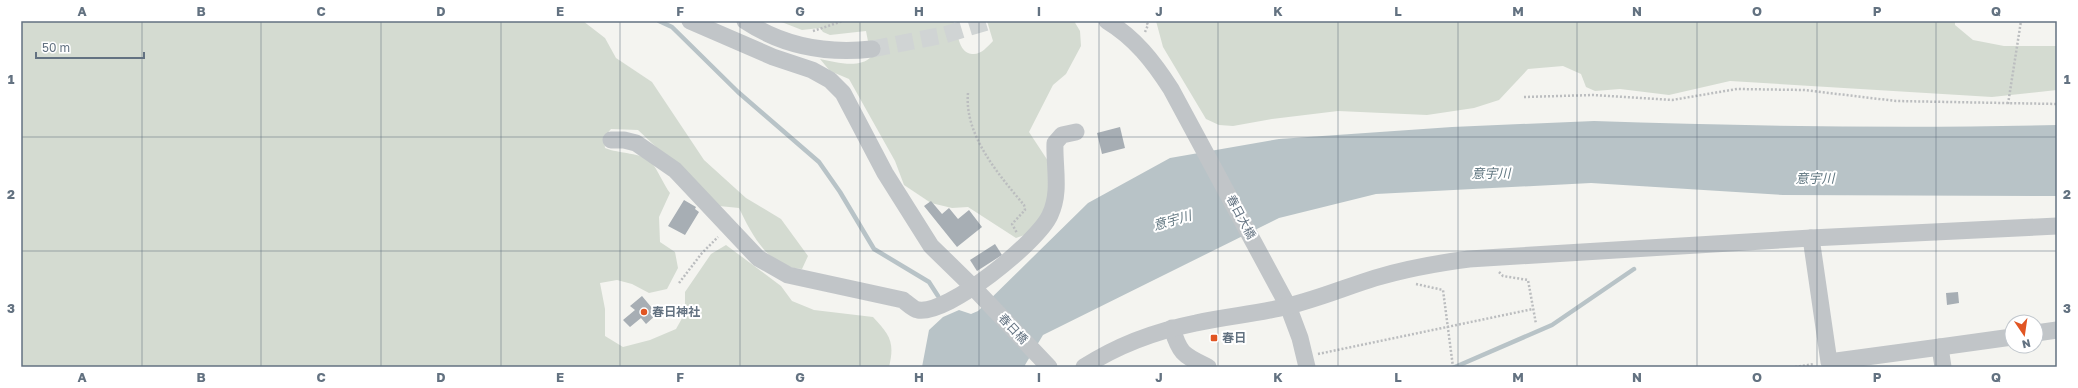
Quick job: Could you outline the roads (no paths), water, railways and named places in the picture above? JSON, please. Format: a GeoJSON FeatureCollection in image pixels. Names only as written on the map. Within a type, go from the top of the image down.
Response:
{"type":"FeatureCollection","features":[{"type":"Feature","properties":{"kind":"street","name":"春日橋"},"geometry":{"type":"LineString","coordinates":[[690,21],[773,57],[812,70],[830,80],[843,92],[885,172],[931,246],[975,289],[1049,367]]}},
{"type":"Feature","properties":{"kind":"street"},"geometry":{"type":"LineString","coordinates":[[745,21],[767,34],[804,46],[838,51],[872,49]]}},
{"type":"Feature","properties":{"kind":"street","name":"春日大橋"},"geometry":{"type":"LineString","coordinates":[[1106,21],[1128,35],[1148,56],[1171,89],[1285,302],[1300,338],[1306,362]]}},
{"type":"Feature","properties":{"kind":"street"},"geometry":{"type":"LineString","coordinates":[[611,140],[624,140],[636,143],[675,170],[758,258],[788,276],[903,300],[917,310],[929,309],[951,301],[975,289],[1020,251],[1041,230],[1051,214],[1057,179],[1055,143],[1062,135],[1076,132]]}},
{"type":"Feature","properties":{"kind":"street"},"geometry":{"type":"LineString","coordinates":[[1084,367],[1103,355],[1127,343],[1172,328],[1285,302],[1316,299],[1375,278],[1440,263],[1495,256],[2057,226]]}},
{"type":"Feature","properties":{"kind":"street"},"geometry":{"type":"LineString","coordinates":[[1811,238],[1829,362],[2004,338]]}},
{"type":"Feature","properties":{"kind":"street"},"geometry":{"type":"LineString","coordinates":[[1172,328],[1176,343],[1184,354],[1208,367]]}},
{"type":"Feature","properties":{"kind":"street"},"geometry":{"type":"LineString","coordinates":[[2044,332],[2057,330]]}},
{"type":"Feature","properties":{"kind":"street"},"geometry":{"type":"LineString","coordinates":[[1940,347],[1943,367]]}},
{"type":"Feature","properties":{"kind":"water","name":"意宇川"},"geometry":{"type":"Polygon","coordinates":[[[1594,121],[1941,127],[2057,125],[2057,196],[1783,195],[1591,183],[1376,194],[1279,218],[1043,335],[1025,365],[1026,367],[922,367],[929,330],[943,317],[959,310],[971,314],[978,311],[1088,203],[1170,158],[1279,139],[1452,127],[1594,121]]]}},
{"type":"Feature","properties":{"kind":"waterway"},"geometry":{"type":"LineString","coordinates":[[659,21],[672,27],[738,92],[819,162],[840,192],[874,249],[929,282],[938,296]]}},
{"type":"Feature","properties":{"kind":"waterway"},"geometry":{"type":"LineString","coordinates":[[1455,367],[1552,325],[1634,269]]}},
{"type":"Feature","properties":{"kind":"tunnel"},"geometry":{"type":"LineString","coordinates":[[872,49],[944,35],[990,21]]}},
{"type":"Feature","properties":{"kind":"place","name":"春日神社"},"geometry":{"type":"Point","coordinates":[644,312]}},
{"type":"Feature","properties":{"kind":"place","name":"春日"},"geometry":{"type":"Point","coordinates":[1214,338]}}]}
